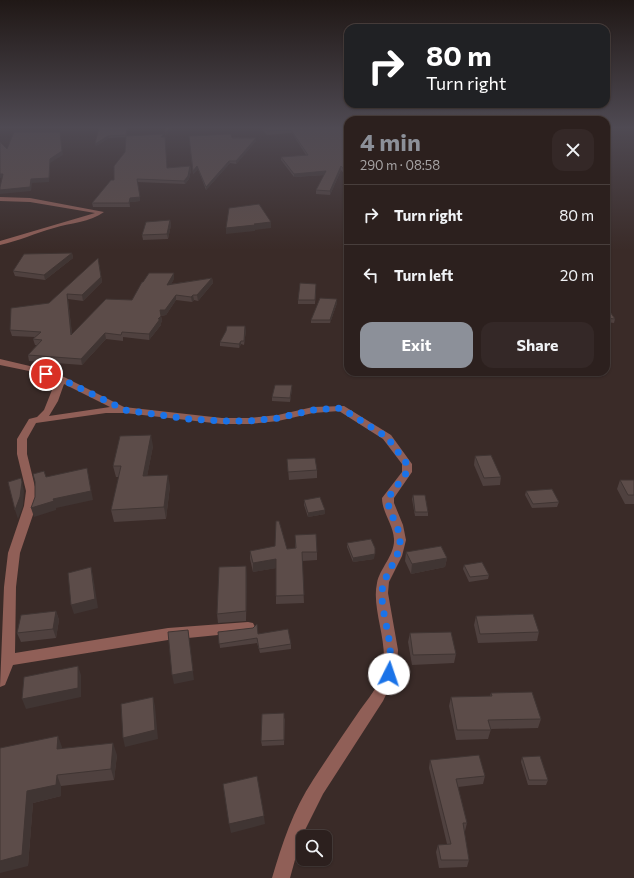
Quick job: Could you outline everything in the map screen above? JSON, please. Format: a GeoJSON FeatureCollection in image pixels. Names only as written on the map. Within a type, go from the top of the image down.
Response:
{"type":"FeatureCollection","features":[{"type":"Feature","properties":{"kind":"street"},"geometry":{"type":"LineString","coordinates":[[0,199],[30,200],[101,212],[89,218],[53,226],[20,239],[0,243]]}},
{"type":"Feature","properties":{"kind":"street"},"geometry":{"type":"LineString","coordinates":[[0,362],[31,369],[61,379],[125,410]]}},
{"type":"Feature","properties":{"kind":"street"},"geometry":{"type":"LineString","coordinates":[[40,420],[49,411],[61,379]]}},
{"type":"Feature","properties":{"kind":"street"},"geometry":{"type":"LineString","coordinates":[[0,681],[8,660],[10,586],[14,553],[30,506],[31,491],[22,454],[22,439],[32,421],[106,410],[125,410],[196,419],[250,421],[278,418],[313,410],[341,408],[387,437],[407,464],[407,472],[388,498],[388,503],[397,524],[400,540],[396,556],[383,582],[382,593],[390,650],[389,674],[378,696],[317,788],[293,836],[281,878]]}},
{"type":"Feature","properties":{"kind":"street"},"geometry":{"type":"LineString","coordinates":[[8,660],[168,634],[248,628]]}},
{"type":"Feature","properties":{"kind":"building"},"geometry":{"type":"Polygon","coordinates":[[[0,168],[50,168],[49,178],[31,179],[30,187],[0,190],[3,174],[0,174],[0,168]]]}},
{"type":"Feature","properties":{"kind":"building"},"geometry":{"type":"Polygon","coordinates":[[[114,168],[190,168],[188,176],[184,181],[137,179],[140,197],[130,198],[129,203],[92,203],[111,180],[114,180],[114,168]]]}},
{"type":"Feature","properties":{"kind":"building"},"geometry":{"type":"Polygon","coordinates":[[[198,168],[223,168],[206,187],[198,168]]]}},
{"type":"Feature","properties":{"kind":"building"},"geometry":{"type":"Polygon","coordinates":[[[289,168],[340,168],[330,191],[316,190],[326,171],[294,174],[289,168]]]}},
{"type":"Feature","properties":{"kind":"building"},"geometry":{"type":"Polygon","coordinates":[[[259,204],[271,222],[226,228],[229,208],[259,204]]]}},
{"type":"Feature","properties":{"kind":"building"},"geometry":{"type":"Polygon","coordinates":[[[170,220],[167,234],[142,235],[146,222],[170,220]]]}},
{"type":"Feature","properties":{"kind":"building"},"geometry":{"type":"Polygon","coordinates":[[[72,253],[44,275],[13,271],[24,254],[72,253]]]}},
{"type":"Feature","properties":{"kind":"building"},"geometry":{"type":"Polygon","coordinates":[[[98,258],[101,277],[82,295],[67,294],[71,335],[106,299],[132,300],[149,273],[174,273],[167,285],[212,278],[197,295],[193,295],[191,297],[176,295],[165,310],[160,310],[161,316],[158,319],[160,319],[149,334],[122,332],[121,335],[105,333],[81,359],[28,355],[42,340],[33,339],[41,332],[10,330],[11,308],[49,303],[98,258]]]}},
{"type":"Feature","properties":{"kind":"building"},"geometry":{"type":"Polygon","coordinates":[[[300,283],[316,284],[315,300],[298,300],[300,283]]]}},
{"type":"Feature","properties":{"kind":"building"},"geometry":{"type":"Polygon","coordinates":[[[320,298],[337,299],[330,320],[311,320],[320,298]]]}},
{"type":"Feature","properties":{"kind":"building"},"geometry":{"type":"Polygon","coordinates":[[[610,312],[615,319],[610,318],[610,312]]]}},
{"type":"Feature","properties":{"kind":"building"},"geometry":{"type":"Polygon","coordinates":[[[227,326],[245,326],[244,341],[241,341],[239,344],[220,342],[227,326]]]}},
{"type":"Feature","properties":{"kind":"building"},"geometry":{"type":"Polygon","coordinates":[[[275,385],[292,385],[290,398],[272,397],[275,385]]]}},
{"type":"Feature","properties":{"kind":"building"},"geometry":{"type":"Polygon","coordinates":[[[151,435],[143,476],[168,475],[164,507],[111,510],[121,466],[113,466],[120,436],[151,435]]]}},
{"type":"Feature","properties":{"kind":"building"},"geometry":{"type":"Polygon","coordinates":[[[491,455],[501,477],[484,478],[475,456],[491,455]]]}},
{"type":"Feature","properties":{"kind":"building"},"geometry":{"type":"Polygon","coordinates":[[[315,458],[317,470],[288,472],[287,459],[315,458]]]}},
{"type":"Feature","properties":{"kind":"building"},"geometry":{"type":"Polygon","coordinates":[[[87,468],[91,491],[53,499],[54,501],[31,508],[35,497],[35,482],[33,474],[44,471],[46,477],[87,468]]]}},
{"type":"Feature","properties":{"kind":"building"},"geometry":{"type":"Polygon","coordinates":[[[21,478],[22,482],[20,497],[15,510],[8,482],[21,478]]]}},
{"type":"Feature","properties":{"kind":"building"},"geometry":{"type":"Polygon","coordinates":[[[620,480],[634,480],[634,495],[628,495],[620,480]]]}},
{"type":"Feature","properties":{"kind":"building"},"geometry":{"type":"Polygon","coordinates":[[[552,489],[559,502],[533,504],[526,491],[552,489]]]}},
{"type":"Feature","properties":{"kind":"building"},"geometry":{"type":"Polygon","coordinates":[[[413,495],[425,495],[428,512],[415,512],[413,495]]]}},
{"type":"Feature","properties":{"kind":"building"},"geometry":{"type":"Polygon","coordinates":[[[320,497],[325,510],[308,513],[304,500],[320,497]]]}},
{"type":"Feature","properties":{"kind":"building"},"geometry":{"type":"Polygon","coordinates":[[[276,521],[279,521],[287,549],[296,548],[295,535],[316,534],[317,552],[302,552],[304,595],[276,596],[276,559],[253,563],[250,551],[275,546],[276,521]]]}},
{"type":"Feature","properties":{"kind":"building"},"geometry":{"type":"Polygon","coordinates":[[[371,539],[375,548],[375,554],[353,558],[347,543],[371,539]]]}},
{"type":"Feature","properties":{"kind":"building"},"geometry":{"type":"Polygon","coordinates":[[[441,546],[447,558],[412,564],[406,552],[441,546]]]}},
{"type":"Feature","properties":{"kind":"building"},"geometry":{"type":"Polygon","coordinates":[[[482,562],[489,575],[470,577],[464,565],[482,562]]]}},
{"type":"Feature","properties":{"kind":"building"},"geometry":{"type":"Polygon","coordinates":[[[246,566],[246,611],[217,614],[219,567],[246,566]]]}},
{"type":"Feature","properties":{"kind":"building"},"geometry":{"type":"Polygon","coordinates":[[[91,567],[95,599],[71,605],[68,573],[91,567]]]}},
{"type":"Feature","properties":{"kind":"building"},"geometry":{"type":"Polygon","coordinates":[[[56,611],[53,629],[17,633],[21,615],[56,611]]]}},
{"type":"Feature","properties":{"kind":"building"},"geometry":{"type":"Polygon","coordinates":[[[533,614],[539,632],[480,634],[476,616],[533,614]]]}},
{"type":"Feature","properties":{"kind":"building"},"geometry":{"type":"Polygon","coordinates":[[[257,624],[258,634],[288,629],[291,644],[259,649],[257,638],[219,644],[218,632],[253,628],[257,624]]]}},
{"type":"Feature","properties":{"kind":"building"},"geometry":{"type":"Polygon","coordinates":[[[188,630],[193,671],[172,675],[168,632],[188,630]]]}},
{"type":"Feature","properties":{"kind":"building"},"geometry":{"type":"Polygon","coordinates":[[[451,632],[456,654],[413,655],[410,633],[451,632]]]}},
{"type":"Feature","properties":{"kind":"building"},"geometry":{"type":"Polygon","coordinates":[[[78,666],[78,688],[22,699],[24,677],[78,666]]]}},
{"type":"Feature","properties":{"kind":"building"},"geometry":{"type":"Polygon","coordinates":[[[532,692],[541,719],[488,720],[491,730],[457,730],[451,697],[492,696],[491,693],[532,692]]]}},
{"type":"Feature","properties":{"kind":"building"},"geometry":{"type":"Polygon","coordinates":[[[153,697],[155,730],[123,738],[121,704],[153,697]]]}},
{"type":"Feature","properties":{"kind":"building"},"geometry":{"type":"Polygon","coordinates":[[[284,713],[284,740],[261,741],[262,714],[284,713]]]}},
{"type":"Feature","properties":{"kind":"building"},"geometry":{"type":"Polygon","coordinates":[[[58,736],[57,749],[113,743],[111,769],[57,775],[56,785],[27,791],[22,855],[0,861],[0,748],[58,736]]]}},
{"type":"Feature","properties":{"kind":"building"},"geometry":{"type":"Polygon","coordinates":[[[479,755],[485,776],[456,779],[467,823],[463,823],[469,860],[441,860],[438,845],[451,844],[430,760],[479,755]]]}},
{"type":"Feature","properties":{"kind":"building"},"geometry":{"type":"Polygon","coordinates":[[[540,756],[548,780],[529,780],[522,757],[540,756]]]}},
{"type":"Feature","properties":{"kind":"building"},"geometry":{"type":"Polygon","coordinates":[[[257,776],[264,816],[229,824],[223,784],[257,776]]]}},
{"type":"Feature","properties":{"kind":"route"},"geometry":{"type":"LineString","coordinates":[[46,374],[61,379],[125,410],[189,419],[250,421],[278,418],[313,410],[341,408],[387,437],[407,464],[407,472],[388,498],[390,510],[397,524],[400,540],[396,556],[383,582],[382,593],[390,650],[389,674]]}}]}
